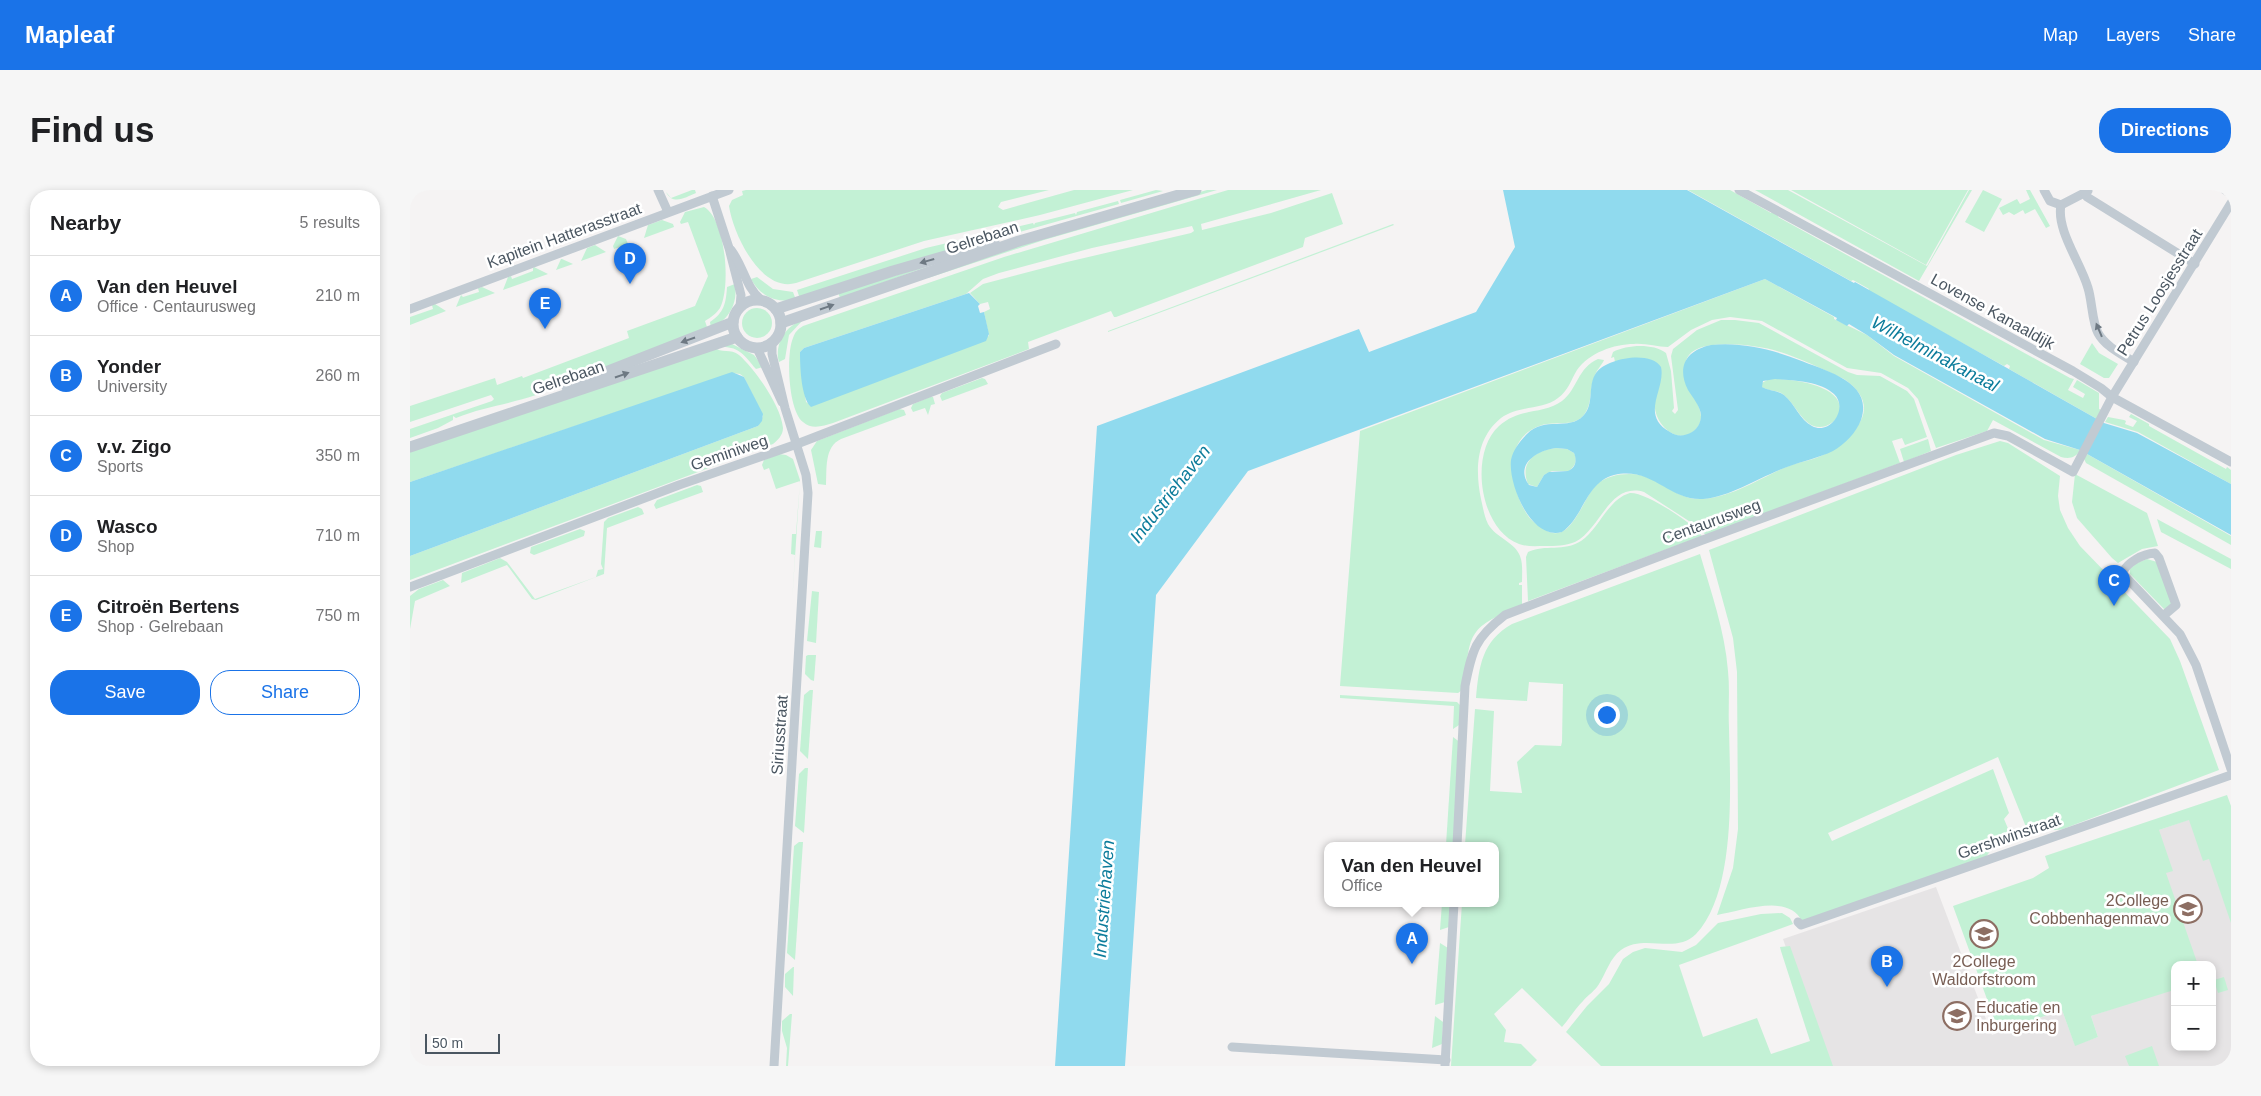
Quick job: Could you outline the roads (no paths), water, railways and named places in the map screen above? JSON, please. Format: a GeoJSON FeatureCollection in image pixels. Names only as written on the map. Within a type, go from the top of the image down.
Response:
{"type":"FeatureCollection","features":[{"type":"Feature","properties":{"kind":"street"},"geometry":{"type":"LineString","coordinates":[[658,190],[668,212]]}},
{"type":"Feature","properties":{"kind":"street","name":"Kapitein Hatterasstraat"},"geometry":{"type":"LineString","coordinates":[[410,308],[729,190]]}},
{"type":"Feature","properties":{"kind":"street","name":"Gelrebaan"},"geometry":{"type":"LineString","coordinates":[[776,308],[928,260],[1176,190]]}},
{"type":"Feature","properties":{"kind":"street","name":"Gelrebaan"},"geometry":{"type":"LineString","coordinates":[[781,324],[1010,244],[1196,190]]}},
{"type":"Feature","properties":{"kind":"street","name":"Lovense Kanaaldijk"},"geometry":{"type":"LineString","coordinates":[[1739,190],[2073,371],[2112,397],[2231,462]]}},
{"type":"Feature","properties":{"kind":"street"},"geometry":{"type":"LineString","coordinates":[[2044,190],[2050,201],[2061,205],[2086,192],[2087,196],[2195,264]]}},
{"type":"Feature","properties":{"kind":"street"},"geometry":{"type":"LineString","coordinates":[[2225,190],[2231,194]]}},
{"type":"Feature","properties":{"kind":"street"},"geometry":{"type":"LineString","coordinates":[[712,196],[730,248],[741,295],[740,307],[733,322],[737,338],[749,347],[757,348],[772,343],[780,331],[781,324],[776,308],[761,300],[752,291],[738,258],[730,248]]}},
{"type":"Feature","properties":{"kind":"street","name":"Petrus Loosjesstraat"},"geometry":{"type":"LineString","coordinates":[[2112,397],[2231,203]]}},
{"type":"Feature","properties":{"kind":"street"},"geometry":{"type":"LineString","coordinates":[[2061,205],[2061,224],[2080,263],[2088,288],[2098,333],[2110,346],[2134,362]]}},
{"type":"Feature","properties":{"kind":"street"},"geometry":{"type":"LineString","coordinates":[[740,307],[750,301],[761,300]]}},
{"type":"Feature","properties":{"kind":"street","name":"Gelrebaan"},"geometry":{"type":"LineString","coordinates":[[410,440],[543,396],[733,322]]}},
{"type":"Feature","properties":{"kind":"street","name":"Gelrebaan"},"geometry":{"type":"LineString","coordinates":[[410,447],[737,338]]}},
{"type":"Feature","properties":{"kind":"street","name":"Siriusstraat"},"geometry":{"type":"LineString","coordinates":[[772,343],[772,354],[785,408],[806,475],[808,519],[774,1066]]}},
{"type":"Feature","properties":{"kind":"street","name":"Geminiweg"},"geometry":{"type":"LineString","coordinates":[[410,587],[679,485],[797,444],[1056,344]]}},
{"type":"Feature","properties":{"kind":"street","name":"Siriusstraat"},"geometry":{"type":"LineString","coordinates":[[757,348],[785,408]]}},
{"type":"Feature","properties":{"kind":"street","name":"Centaurusweg"},"geometry":{"type":"LineString","coordinates":[[1457,842],[1465,686],[1470,662],[1478,640],[1487,629],[1506,615],[1700,540],[1994,433],[2008,436],[2073,472],[2112,397]]}},
{"type":"Feature","properties":{"kind":"street"},"geometry":{"type":"LineString","coordinates":[[2163,616],[2176,606],[2159,558],[2155,553],[2146,554],[2128,566],[2122,573],[2180,634],[2196,665],[2231,769]]}},
{"type":"Feature","properties":{"kind":"street","name":"Gershwinstraat"},"geometry":{"type":"LineString","coordinates":[[1798,922],[1801,924],[2231,775]]}},
{"type":"Feature","properties":{"kind":"street"},"geometry":{"type":"LineString","coordinates":[[1232,1047],[1446,1063],[1454,907]]}},
{"type":"Feature","properties":{"kind":"water"},"geometry":{"type":"Polygon","coordinates":[[[1503,190],[1687,190],[1855,282],[2104,423],[2137,433],[2231,484],[2231,535],[2080,450],[2045,439],[1894,355],[1849,324],[1847,326],[1836,320],[1837,318],[1765,279],[1248,471],[1156,595],[1125,1066],[1055,1066],[1097,426],[1359,329],[1369,352],[1476,312],[1515,247],[1503,190]]]}},
{"type":"Feature","properties":{"kind":"water"},"geometry":{"type":"Polygon","coordinates":[[[969,293],[980,304],[978,306],[980,313],[984,312],[989,334],[986,341],[811,407],[808,403],[803,389],[801,373],[800,352],[804,348],[969,293]]]}},
{"type":"Feature","properties":{"kind":"water"},"geometry":{"type":"Polygon","coordinates":[[[1722,344],[1756,347],[1788,356],[1834,374],[1854,387],[1861,396],[1863,407],[1859,425],[1850,438],[1833,451],[1777,471],[1725,494],[1703,499],[1691,498],[1680,495],[1639,475],[1614,475],[1604,479],[1597,485],[1575,518],[1562,532],[1551,532],[1541,528],[1531,520],[1518,496],[1511,470],[1513,453],[1527,434],[1541,426],[1571,423],[1583,416],[1589,406],[1593,378],[1596,373],[1609,363],[1639,357],[1656,362],[1661,367],[1662,375],[1655,410],[1656,418],[1661,425],[1675,435],[1689,433],[1697,427],[1701,415],[1698,405],[1688,390],[1683,374],[1684,367],[1690,355],[1703,347],[1722,344]],[[1775,379],[1763,381],[1762,387],[1784,395],[1812,426],[1825,427],[1835,419],[1838,413],[1838,400],[1834,394],[1822,386],[1806,382],[1775,379]],[[1549,449],[1530,459],[1524,471],[1529,485],[1537,487],[1544,475],[1549,472],[1568,471],[1573,468],[1576,461],[1574,453],[1567,449],[1549,449]]]}},
{"type":"Feature","properties":{"kind":"water"},"geometry":{"type":"Polygon","coordinates":[[[732,372],[744,377],[763,414],[762,421],[758,426],[410,556],[410,482],[732,372]]]}},
{"type":"Feature","properties":{"kind":"place","name":"Wasco"},"geometry":{"type":"Point","coordinates":[630,284]}},
{"type":"Feature","properties":{"kind":"place","name":"Citroën Bertens"},"geometry":{"type":"Point","coordinates":[545,329]}},
{"type":"Feature","properties":{"kind":"place","name":"v.v. Zigo"},"geometry":{"type":"Point","coordinates":[2114,606]}},
{"type":"Feature","properties":{"kind":"place","name":"2College Cobbenhagenmavo"},"geometry":{"type":"Point","coordinates":[2188,909]}},
{"type":"Feature","properties":{"kind":"place","name":"2College Waldorfstroom"},"geometry":{"type":"Point","coordinates":[1984,934]}},
{"type":"Feature","properties":{"kind":"place","name":"Van den Heuvel"},"geometry":{"type":"Point","coordinates":[1412,964]}},
{"type":"Feature","properties":{"kind":"place","name":"Yonder"},"geometry":{"type":"Point","coordinates":[1887,987]}},
{"type":"Feature","properties":{"kind":"place","name":"Educatie en Inburgering"},"geometry":{"type":"Point","coordinates":[1957,1016]}},
{"type":"Feature","properties":{"kind":"water label","name":"Wilhelminakanaal"},"geometry":{"type":"Point","coordinates":[1935,354]}},
{"type":"Feature","properties":{"kind":"water label","name":"Industriehaven"},"geometry":{"type":"Point","coordinates":[1170,494]}},
{"type":"Feature","properties":{"kind":"water label","name":"Industriehaven"},"geometry":{"type":"Point","coordinates":[1104,899]}}]}
